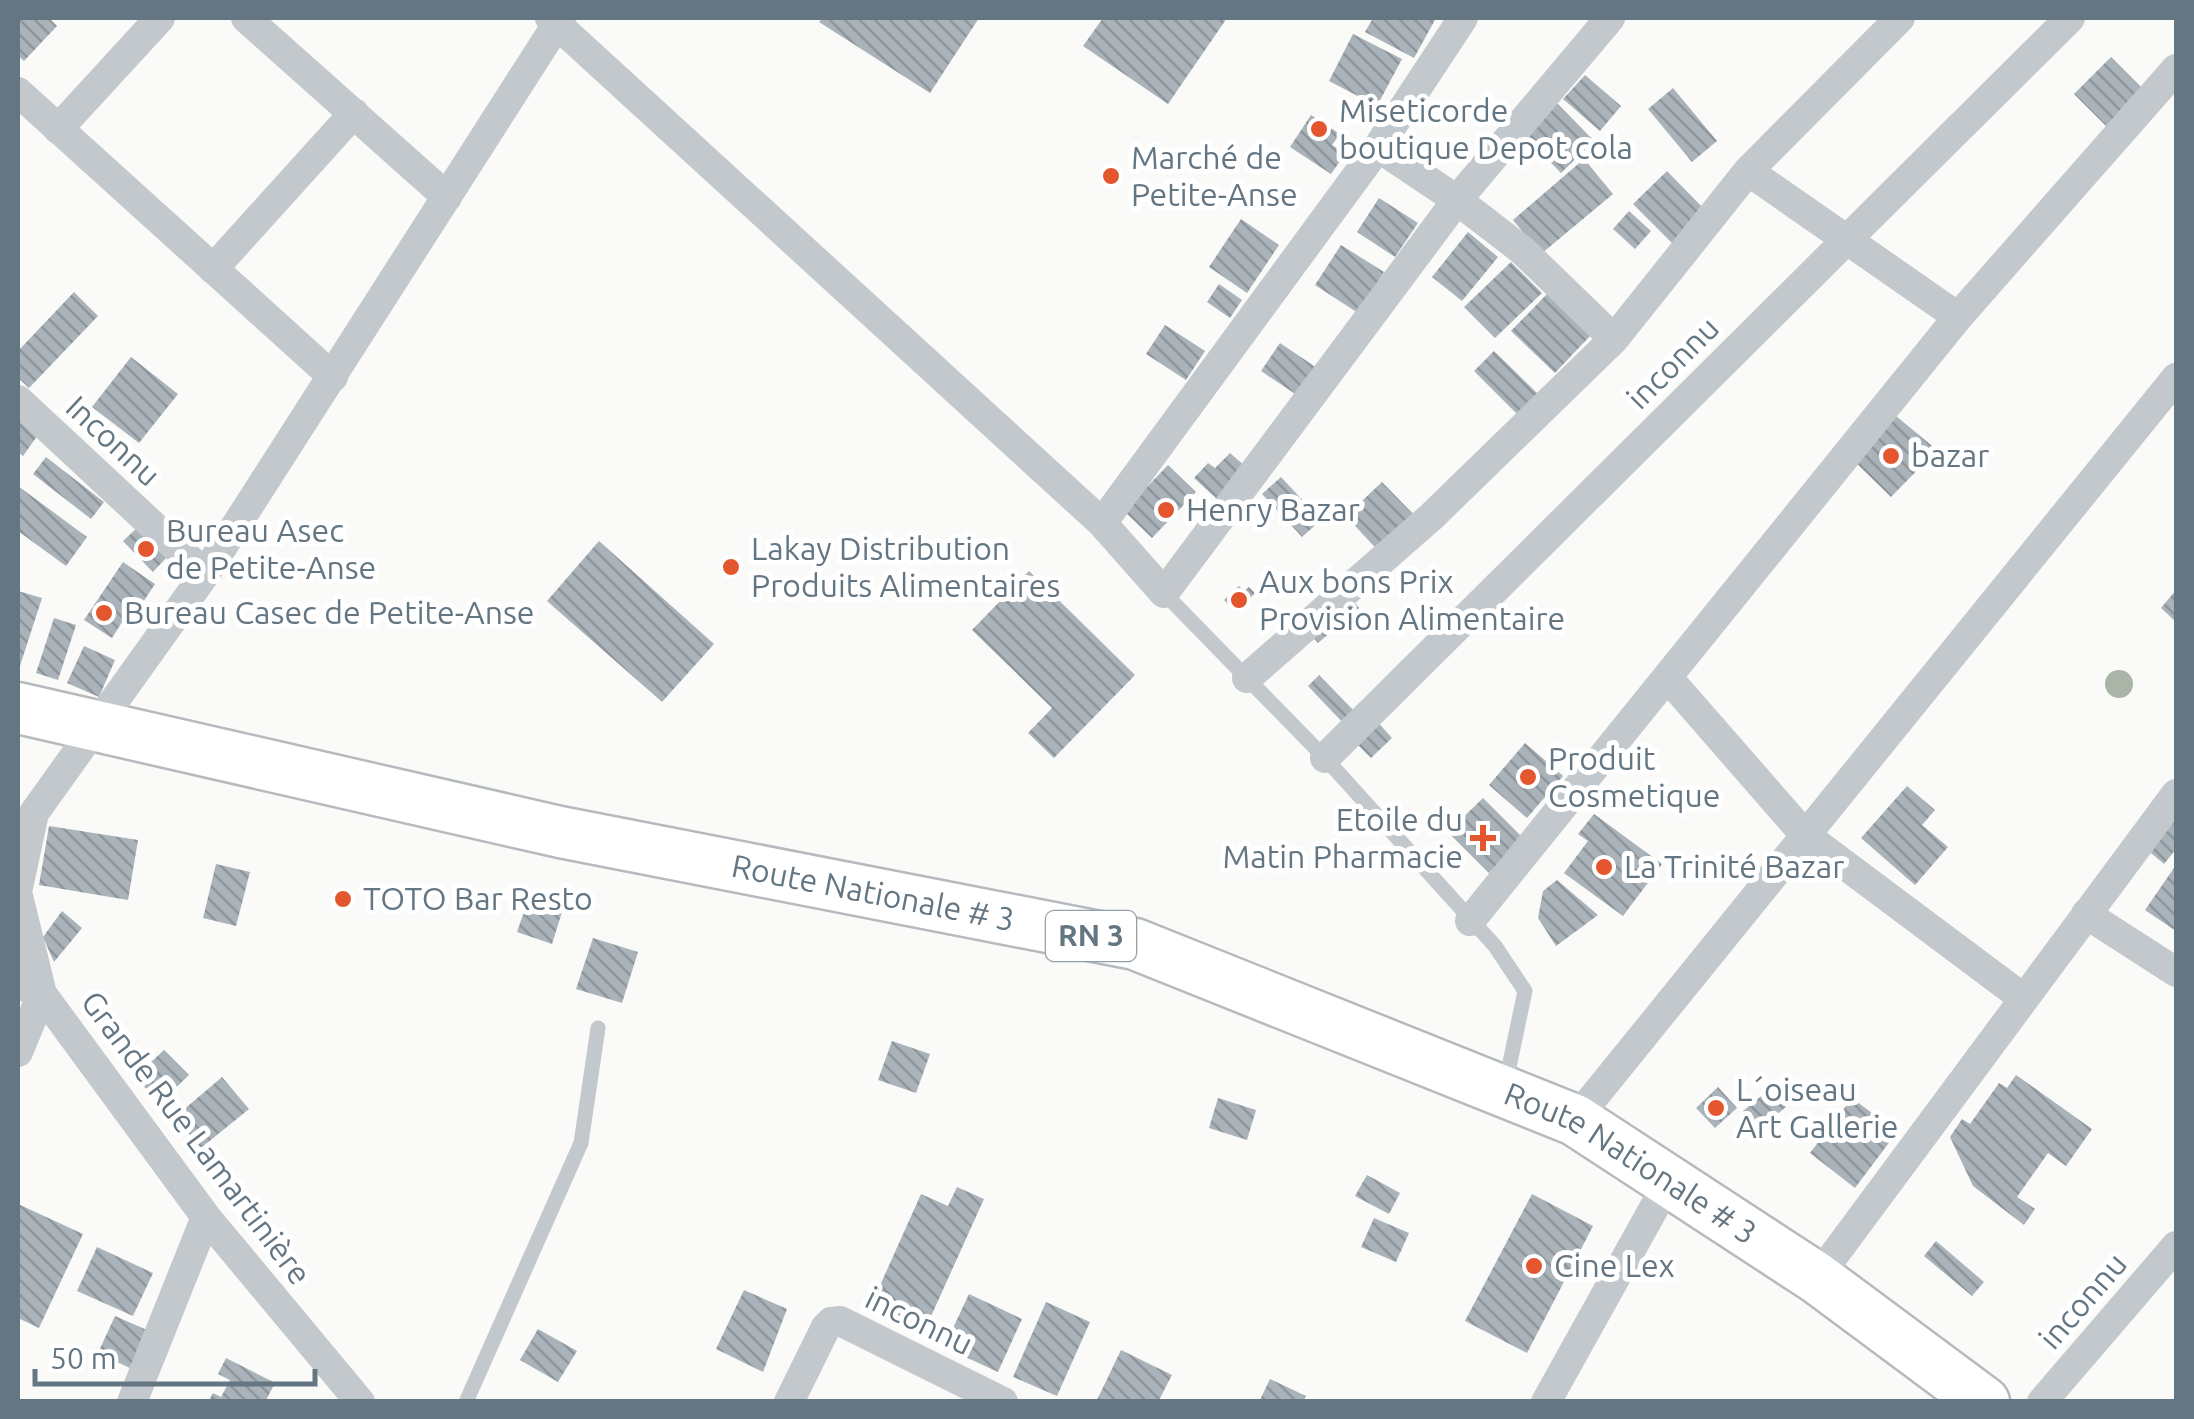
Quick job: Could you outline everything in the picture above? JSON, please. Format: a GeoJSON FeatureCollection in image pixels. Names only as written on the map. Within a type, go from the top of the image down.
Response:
{"type":"FeatureCollection","features":[{"type":"Feature","properties":{"kind":"main road","name":"Route Nationale # 3"},"geometry":{"type":"LineString","coordinates":[[18,708],[560,832],[1135,944],[1575,1120],[1817,1278],[1984,1402]]}},
{"type":"Feature","properties":{"kind":"street"},"geometry":{"type":"LineString","coordinates":[[58,129],[160,18]]}},
{"type":"Feature","properties":{"kind":"street"},"geometry":{"type":"LineString","coordinates":[[246,18],[447,197]]}},
{"type":"Feature","properties":{"kind":"street"},"geometry":{"type":"LineString","coordinates":[[1102,522],[1378,147],[1463,18]]}},
{"type":"Feature","properties":{"kind":"street"},"geometry":{"type":"LineString","coordinates":[[18,887],[34,813],[205,574],[333,378],[556,20],[1102,522],[1164,593],[1457,200],[1610,18]]}},
{"type":"Feature","properties":{"kind":"street","name":"inconnu"},"geometry":{"type":"LineString","coordinates":[[1248,678],[1431,517],[1614,338],[1748,171],[1900,18]]}},
{"type":"Feature","properties":{"kind":"street","name":"inconnu"},"geometry":{"type":"LineString","coordinates":[[1325,758],[2070,18]]}},
{"type":"Feature","properties":{"kind":"street"},"geometry":{"type":"LineString","coordinates":[[1470,921],[1958,317],[2176,69]]}},
{"type":"Feature","properties":{"kind":"street"},"geometry":{"type":"LineString","coordinates":[[18,92],[333,378]]}},
{"type":"Feature","properties":{"kind":"street"},"geometry":{"type":"LineString","coordinates":[[213,269],[354,113]]}},
{"type":"Feature","properties":{"kind":"street","name":"inconnu"},"geometry":{"type":"LineString","coordinates":[[1378,147],[1522,250],[1614,338]]}},
{"type":"Feature","properties":{"kind":"street"},"geometry":{"type":"LineString","coordinates":[[1748,171],[1958,317]]}},
{"type":"Feature","properties":{"kind":"street"},"geometry":{"type":"LineString","coordinates":[[1575,1120],[2176,378]]}},
{"type":"Feature","properties":{"kind":"street","name":"Inconnu"},"geometry":{"type":"LineString","coordinates":[[18,400],[205,574]]}},
{"type":"Feature","properties":{"kind":"street"},"geometry":{"type":"LineString","coordinates":[[1668,678],[1806,835],[2024,998]]}},
{"type":"Feature","properties":{"kind":"street"},"geometry":{"type":"LineString","coordinates":[[1817,1278],[2176,794]]}},
{"type":"Feature","properties":{"kind":"street","name":"Grande Rue Lamartinière"},"geometry":{"type":"LineString","coordinates":[[18,896],[30,989],[206,1217],[360,1402]]}},
{"type":"Feature","properties":{"kind":"street"},"geometry":{"type":"LineString","coordinates":[[2086,914],[2176,972]]}},
{"type":"Feature","properties":{"kind":"street"},"geometry":{"type":"LineString","coordinates":[[18,1052],[30,989]]}},
{"type":"Feature","properties":{"kind":"street"},"geometry":{"type":"LineString","coordinates":[[1546,1402],[1669,1181]]}},
{"type":"Feature","properties":{"kind":"street"},"geometry":{"type":"LineString","coordinates":[[132,1402],[206,1217]]}},
{"type":"Feature","properties":{"kind":"street","name":"inconnu"},"geometry":{"type":"LineString","coordinates":[[2042,1402],[2176,1246]]}},
{"type":"Feature","properties":{"kind":"street","name":"inconnu"},"geometry":{"type":"LineString","coordinates":[[789,1402],[826,1327],[840,1321],[1003,1402]]}},
{"type":"Feature","properties":{"kind":"lane"},"geometry":{"type":"LineString","coordinates":[[1164,593],[1325,758],[1494,946],[1525,991],[1505,1090]]}},
{"type":"Feature","properties":{"kind":"lane"},"geometry":{"type":"LineString","coordinates":[[466,1402],[581,1143],[598,1028]]}},
{"type":"Feature","properties":{"kind":"building"},"geometry":{"type":"Polygon","coordinates":[[[18,18],[49,18],[57,26],[24,61],[18,56],[18,18]]]}},
{"type":"Feature","properties":{"kind":"building"},"geometry":{"type":"Polygon","coordinates":[[[823,18],[979,18],[930,93],[819,22],[823,18]]]}},
{"type":"Feature","properties":{"kind":"building"},"geometry":{"type":"Polygon","coordinates":[[[1103,18],[1227,18],[1168,104],[1083,46],[1103,18]]]}},
{"type":"Feature","properties":{"kind":"building"},"geometry":{"type":"Polygon","coordinates":[[[1373,18],[1436,18],[1414,58],[1365,32],[1373,18]]]}},
{"type":"Feature","properties":{"kind":"building"},"geometry":{"type":"Polygon","coordinates":[[[1353,34],[1402,59],[1377,106],[1329,81],[1353,34]]]}},
{"type":"Feature","properties":{"kind":"building"},"geometry":{"type":"Polygon","coordinates":[[[2111,57],[2142,88],[2106,126],[2074,94],[2111,57]]]}},
{"type":"Feature","properties":{"kind":"building"},"geometry":{"type":"Polygon","coordinates":[[[1585,75],[1621,106],[1600,131],[1563,99],[1585,75]]]}},
{"type":"Feature","properties":{"kind":"building"},"geometry":{"type":"Polygon","coordinates":[[[1673,88],[1717,141],[1692,162],[1648,109],[1673,88]]]}},
{"type":"Feature","properties":{"kind":"building"},"geometry":{"type":"Polygon","coordinates":[[[1556,102],[1594,141],[1561,173],[1523,134],[1556,102]]]}},
{"type":"Feature","properties":{"kind":"building"},"geometry":{"type":"Polygon","coordinates":[[[1311,115],[1340,134],[1332,145],[1345,154],[1331,174],[1290,147],[1311,115]]]}},
{"type":"Feature","properties":{"kind":"building"},"geometry":{"type":"Polygon","coordinates":[[[1584,159],[1613,194],[1541,254],[1513,220],[1584,159]]]}},
{"type":"Feature","properties":{"kind":"building"},"geometry":{"type":"Polygon","coordinates":[[[1667,171],[1707,212],[1674,245],[1633,204],[1667,171]]]}},
{"type":"Feature","properties":{"kind":"building"},"geometry":{"type":"Polygon","coordinates":[[[1379,198],[1418,223],[1395,257],[1357,232],[1379,198]]]}},
{"type":"Feature","properties":{"kind":"building"},"geometry":{"type":"Polygon","coordinates":[[[1629,211],[1651,231],[1635,249],[1613,229],[1629,211]]]}},
{"type":"Feature","properties":{"kind":"building"},"geometry":{"type":"Polygon","coordinates":[[[1241,219],[1279,245],[1247,293],[1209,267],[1241,219]]]}},
{"type":"Feature","properties":{"kind":"building"},"geometry":{"type":"Polygon","coordinates":[[[1468,232],[1498,257],[1462,301],[1432,277],[1468,232]]]}},
{"type":"Feature","properties":{"kind":"building"},"geometry":{"type":"Polygon","coordinates":[[[1341,245],[1384,272],[1358,313],[1315,285],[1341,245]]]}},
{"type":"Feature","properties":{"kind":"building"},"geometry":{"type":"Polygon","coordinates":[[[1511,262],[1542,293],[1495,338],[1464,307],[1511,262]]]}},
{"type":"Feature","properties":{"kind":"building"},"geometry":{"type":"Polygon","coordinates":[[[1219,284],[1242,300],[1230,318],[1207,302],[1219,284]]]}},
{"type":"Feature","properties":{"kind":"building"},"geometry":{"type":"Polygon","coordinates":[[[74,292],[98,316],[29,388],[18,378],[18,351],[74,292]]]}},
{"type":"Feature","properties":{"kind":"building"},"geometry":{"type":"Polygon","coordinates":[[[1547,294],[1590,336],[1555,373],[1511,331],[1547,294]]]}},
{"type":"Feature","properties":{"kind":"building"},"geometry":{"type":"Polygon","coordinates":[[[1165,325],[1205,351],[1186,380],[1146,354],[1165,325]]]}},
{"type":"Feature","properties":{"kind":"building"},"geometry":{"type":"Polygon","coordinates":[[[1280,343],[1320,370],[1301,398],[1261,371],[1280,343]]]}},
{"type":"Feature","properties":{"kind":"building"},"geometry":{"type":"Polygon","coordinates":[[[1494,351],[1539,395],[1518,415],[1474,371],[1494,351]]]}},
{"type":"Feature","properties":{"kind":"building"},"geometry":{"type":"Polygon","coordinates":[[[131,357],[178,394],[139,443],[92,407],[131,357]]]}},
{"type":"Feature","properties":{"kind":"building"},"geometry":{"type":"Polygon","coordinates":[[[1890,411],[1937,450],[1891,497],[1850,457],[1890,411]]]}},
{"type":"Feature","properties":{"kind":"building"},"geometry":{"type":"Polygon","coordinates":[[[18,417],[40,432],[23,456],[18,452],[18,417]]]}},
{"type":"Feature","properties":{"kind":"building"},"geometry":{"type":"Polygon","coordinates":[[[1230,453],[1247,468],[1218,500],[1194,478],[1208,463],[1215,468],[1230,453]]]}},
{"type":"Feature","properties":{"kind":"building"},"geometry":{"type":"Polygon","coordinates":[[[46,457],[104,502],[91,519],[33,474],[46,457]]]}},
{"type":"Feature","properties":{"kind":"building"},"geometry":{"type":"Polygon","coordinates":[[[1168,465],[1196,492],[1152,538],[1124,511],[1168,465]]]}},
{"type":"Feature","properties":{"kind":"building"},"geometry":{"type":"Polygon","coordinates":[[[1281,477],[1321,520],[1302,537],[1262,494],[1281,477]]]}},
{"type":"Feature","properties":{"kind":"building"},"geometry":{"type":"Polygon","coordinates":[[[1382,482],[1420,521],[1383,556],[1346,516],[1382,482]]]}},
{"type":"Feature","properties":{"kind":"building"},"geometry":{"type":"Polygon","coordinates":[[[18,486],[87,537],[66,566],[18,531],[18,486]]]}},
{"type":"Feature","properties":{"kind":"building"},"geometry":{"type":"Polygon","coordinates":[[[137,528],[167,557],[153,572],[123,541],[137,528]]]}},
{"type":"Feature","properties":{"kind":"building"},"geometry":{"type":"Polygon","coordinates":[[[599,541],[714,644],[662,702],[547,601],[599,541]]]}},
{"type":"Feature","properties":{"kind":"building"},"geometry":{"type":"Polygon","coordinates":[[[123,562],[155,584],[130,622],[124,619],[112,638],[84,620],[123,562]]]}},
{"type":"Feature","properties":{"kind":"building"},"geometry":{"type":"Polygon","coordinates":[[[1029,571],[1135,675],[1054,758],[1028,733],[1052,708],[972,630],[1029,571]]]}},
{"type":"Feature","properties":{"kind":"building"},"geometry":{"type":"Polygon","coordinates":[[[1239,586],[1244,591],[1249,587],[1255,593],[1236,612],[1224,600],[1239,586]]]}},
{"type":"Feature","properties":{"kind":"building"},"geometry":{"type":"Polygon","coordinates":[[[2176,590],[2176,622],[2161,608],[2176,590]]]}},
{"type":"Feature","properties":{"kind":"building"},"geometry":{"type":"Polygon","coordinates":[[[18,591],[42,598],[18,672],[18,591]]]}},
{"type":"Feature","properties":{"kind":"building"},"geometry":{"type":"Polygon","coordinates":[[[1351,598],[1359,608],[1318,643],[1309,633],[1351,598]]]}},
{"type":"Feature","properties":{"kind":"building"},"geometry":{"type":"Polygon","coordinates":[[[54,618],[76,625],[58,680],[36,673],[54,618]]]}},
{"type":"Feature","properties":{"kind":"building"},"geometry":{"type":"Polygon","coordinates":[[[84,646],[115,660],[99,697],[67,683],[84,646]]]}},
{"type":"Feature","properties":{"kind":"building"},"geometry":{"type":"Polygon","coordinates":[[[1319,675],[1355,712],[1344,724],[1308,686],[1319,675]]]}},
{"type":"Feature","properties":{"kind":"building"},"geometry":{"type":"Polygon","coordinates":[[[1374,718],[1392,738],[1371,758],[1352,739],[1374,718]]]}},
{"type":"Feature","properties":{"kind":"building"},"geometry":{"type":"Polygon","coordinates":[[[1525,743],[1563,776],[1527,818],[1489,785],[1525,743]]]}},
{"type":"Feature","properties":{"kind":"building"},"geometry":{"type":"Polygon","coordinates":[[[1907,786],[1935,810],[1922,825],[1948,847],[1915,885],[1861,838],[1907,786]]]}},
{"type":"Feature","properties":{"kind":"building"},"geometry":{"type":"Polygon","coordinates":[[[1483,798],[1523,838],[1489,873],[1448,832],[1483,798]]]}},
{"type":"Feature","properties":{"kind":"building"},"geometry":{"type":"Polygon","coordinates":[[[2176,806],[2176,849],[2164,864],[2144,847],[2176,806]]]}},
{"type":"Feature","properties":{"kind":"building"},"geometry":{"type":"Polygon","coordinates":[[[1594,814],[1662,864],[1623,916],[1564,873],[1588,841],[1578,834],[1594,814]]]}},
{"type":"Feature","properties":{"kind":"building"},"geometry":{"type":"Polygon","coordinates":[[[49,826],[138,840],[128,900],[39,885],[49,826]]]}},
{"type":"Feature","properties":{"kind":"building"},"geometry":{"type":"Polygon","coordinates":[[[216,864],[250,872],[236,926],[203,918],[216,864]]]}},
{"type":"Feature","properties":{"kind":"building"},"geometry":{"type":"Polygon","coordinates":[[[2176,865],[2176,931],[2145,910],[2176,865]]]}},
{"type":"Feature","properties":{"kind":"building"},"geometry":{"type":"Polygon","coordinates":[[[1557,880],[1598,915],[1556,946],[1538,918],[1543,891],[1557,880]]]}},
{"type":"Feature","properties":{"kind":"building"},"geometry":{"type":"Polygon","coordinates":[[[528,900],[562,912],[552,944],[517,932],[528,900]]]}},
{"type":"Feature","properties":{"kind":"building"},"geometry":{"type":"Polygon","coordinates":[[[62,911],[82,928],[54,962],[43,937],[62,911]]]}},
{"type":"Feature","properties":{"kind":"building"},"geometry":{"type":"Polygon","coordinates":[[[593,938],[638,952],[622,1003],[576,989],[593,938]]]}},
{"type":"Feature","properties":{"kind":"building"},"geometry":{"type":"Polygon","coordinates":[[[892,1041],[930,1054],[916,1093],[878,1080],[892,1041]]]}},
{"type":"Feature","properties":{"kind":"building"},"geometry":{"type":"Polygon","coordinates":[[[164,1050],[189,1075],[160,1103],[135,1077],[164,1050]]]}},
{"type":"Feature","properties":{"kind":"building"},"geometry":{"type":"Polygon","coordinates":[[[2016,1075],[2092,1129],[2066,1166],[2048,1153],[2017,1197],[2035,1209],[2024,1225],[1973,1186],[1950,1137],[1962,1119],[1970,1124],[1999,1083],[2007,1088],[2016,1075]]]}},
{"type":"Feature","properties":{"kind":"building"},"geometry":{"type":"Polygon","coordinates":[[[222,1077],[249,1109],[201,1148],[175,1117],[222,1077]]]}},
{"type":"Feature","properties":{"kind":"building"},"geometry":{"type":"Polygon","coordinates":[[[1718,1087],[1737,1108],[1715,1128],[1696,1108],[1718,1087]]]}},
{"type":"Feature","properties":{"kind":"building"},"geometry":{"type":"Polygon","coordinates":[[[1771,1088],[1786,1107],[1758,1130],[1743,1111],[1771,1088]]]}},
{"type":"Feature","properties":{"kind":"building"},"geometry":{"type":"Polygon","coordinates":[[[1218,1098],[1256,1110],[1247,1140],[1209,1128],[1218,1098]]]}},
{"type":"Feature","properties":{"kind":"building"},"geometry":{"type":"Polygon","coordinates":[[[1852,1098],[1897,1132],[1855,1188],[1810,1153],[1852,1098]]]}},
{"type":"Feature","properties":{"kind":"building"},"geometry":{"type":"Polygon","coordinates":[[[1367,1175],[1400,1193],[1389,1214],[1355,1196],[1367,1175]]]}},
{"type":"Feature","properties":{"kind":"building"},"geometry":{"type":"Polygon","coordinates":[[[957,1187],[984,1199],[923,1334],[869,1310],[921,1194],[948,1206],[957,1187]]]}},
{"type":"Feature","properties":{"kind":"building"},"geometry":{"type":"Polygon","coordinates":[[[1532,1194],[1593,1226],[1527,1353],[1465,1321],[1532,1194]]]}},
{"type":"Feature","properties":{"kind":"building"},"geometry":{"type":"Polygon","coordinates":[[[18,1204],[83,1234],[39,1328],[18,1318],[18,1204]]]}},
{"type":"Feature","properties":{"kind":"building"},"geometry":{"type":"Polygon","coordinates":[[[1374,1218],[1409,1233],[1396,1262],[1361,1247],[1374,1218]]]}},
{"type":"Feature","properties":{"kind":"building"},"geometry":{"type":"Polygon","coordinates":[[[1936,1241],[1984,1282],[1972,1296],[1924,1256],[1936,1241]]]}},
{"type":"Feature","properties":{"kind":"building"},"geometry":{"type":"Polygon","coordinates":[[[97,1247],[153,1273],[133,1316],[77,1291],[97,1247]]]}},
{"type":"Feature","properties":{"kind":"building"},"geometry":{"type":"Polygon","coordinates":[[[744,1290],[787,1309],[763,1372],[716,1349],[744,1290]]]}},
{"type":"Feature","properties":{"kind":"building"},"geometry":{"type":"Polygon","coordinates":[[[969,1294],[1022,1319],[998,1372],[944,1347],[969,1294]]]}},
{"type":"Feature","properties":{"kind":"building"},"geometry":{"type":"Polygon","coordinates":[[[1046,1302],[1090,1322],[1057,1396],[1013,1377],[1046,1302]]]}},
{"type":"Feature","properties":{"kind":"building"},"geometry":{"type":"Polygon","coordinates":[[[115,1316],[147,1330],[130,1368],[98,1353],[115,1316]]]}},
{"type":"Feature","properties":{"kind":"building"},"geometry":{"type":"Polygon","coordinates":[[[538,1329],[577,1351],[558,1382],[520,1360],[538,1329]]]}},
{"type":"Feature","properties":{"kind":"building"},"geometry":{"type":"Polygon","coordinates":[[[1121,1350],[1172,1375],[1158,1402],[1096,1402],[1121,1350]]]}},
{"type":"Feature","properties":{"kind":"building"},"geometry":{"type":"Polygon","coordinates":[[[226,1358],[275,1383],[265,1402],[208,1402],[213,1393],[221,1397],[230,1380],[218,1374],[226,1358]]]}},
{"type":"Feature","properties":{"kind":"building"},"geometry":{"type":"Polygon","coordinates":[[[1270,1379],[1306,1396],[1303,1402],[1259,1402],[1270,1379]]]}},
{"type":"Feature","properties":{"kind":"place","name":"Miseticorde boutique Depot cola"},"geometry":{"type":"Point","coordinates":[1319,129]}},
{"type":"Feature","properties":{"kind":"place","name":"Marché de Petite-Anse"},"geometry":{"type":"Point","coordinates":[1111,176]}},
{"type":"Feature","properties":{"kind":"place","name":"bazar"},"geometry":{"type":"Point","coordinates":[1891,456]}},
{"type":"Feature","properties":{"kind":"place","name":"Henry Bazar"},"geometry":{"type":"Point","coordinates":[1166,510]}},
{"type":"Feature","properties":{"kind":"place","name":"Bureau Asec de Petite-Anse"},"geometry":{"type":"Point","coordinates":[146,549]}},
{"type":"Feature","properties":{"kind":"place","name":"Lakay Distribution Produits Alimentaires"},"geometry":{"type":"Point","coordinates":[731,567]}},
{"type":"Feature","properties":{"kind":"place","name":"Aux bons Prix Provision Alimentaire"},"geometry":{"type":"Point","coordinates":[1239,600]}},
{"type":"Feature","properties":{"kind":"place","name":"Bureau Casec de Petite-Anse"},"geometry":{"type":"Point","coordinates":[104,613]}},
{"type":"Feature","properties":{"kind":"place","name":"Produit Cosmetique"},"geometry":{"type":"Point","coordinates":[1528,777]}},
{"type":"Feature","properties":{"kind":"place","name":"Etoile du Matin Pharmacie"},"geometry":{"type":"Point","coordinates":[1483,838]}},
{"type":"Feature","properties":{"kind":"place","name":"La Trinité Bazar"},"geometry":{"type":"Point","coordinates":[1604,867]}},
{"type":"Feature","properties":{"kind":"place","name":"TOTO Bar Resto"},"geometry":{"type":"Point","coordinates":[343,899]}},
{"type":"Feature","properties":{"kind":"place","name":"L´oiseau Art Gallerie"},"geometry":{"type":"Point","coordinates":[1716,1108]}},
{"type":"Feature","properties":{"kind":"place","name":"Cine Lex"},"geometry":{"type":"Point","coordinates":[1534,1266]}}]}
